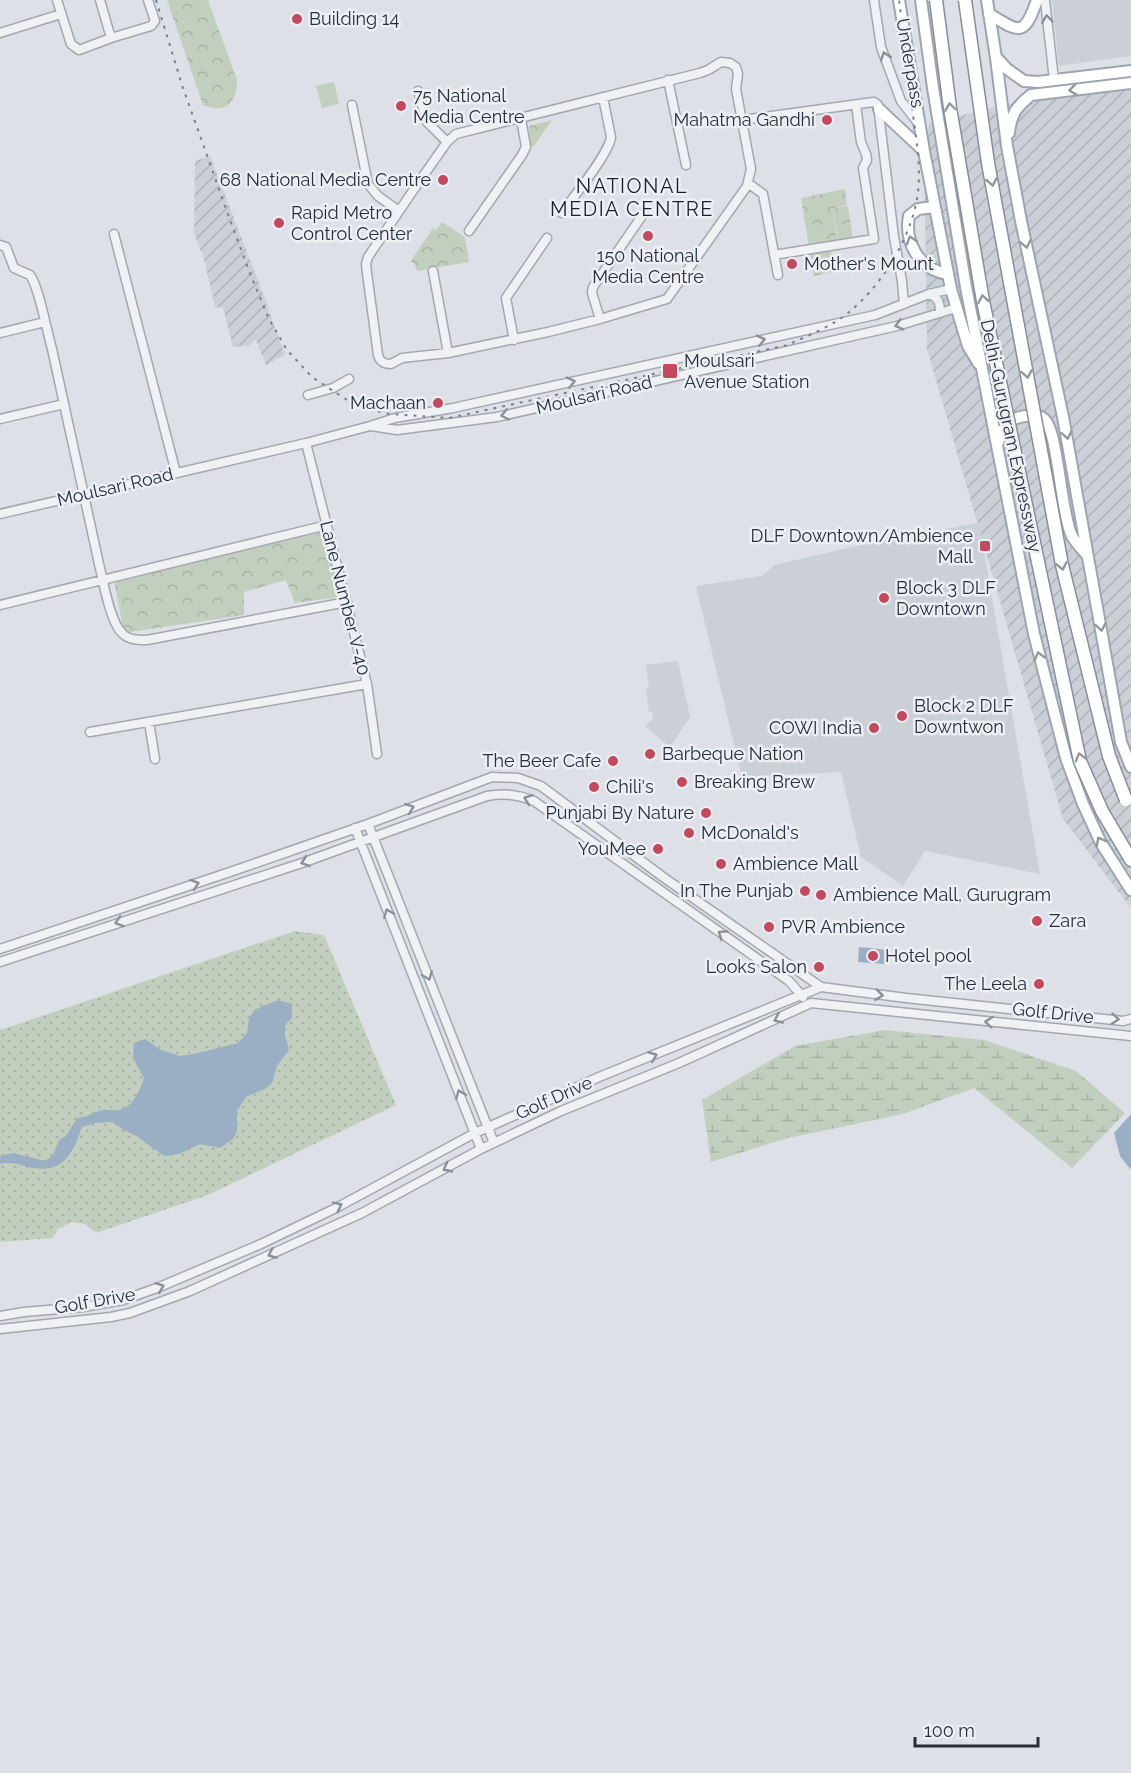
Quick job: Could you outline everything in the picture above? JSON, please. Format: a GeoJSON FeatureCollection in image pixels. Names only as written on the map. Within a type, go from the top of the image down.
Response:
{"type":"FeatureCollection","features":[{"type":"Feature","properties":{"kind":"highway","name":"Delhi-Gurugram Expressway"},"geometry":{"type":"LineString","coordinates":[[936,0],[950,108],[983,301],[1080,761],[1102,811],[1131,860]]}},
{"type":"Feature","properties":{"kind":"highway","name":"Delhi-Gurugram Expressway"},"geometry":{"type":"LineString","coordinates":[[965,0],[988,163],[1062,565],[1109,756],[1128,805]]}},
{"type":"Feature","properties":{"kind":"main road","name":"Underpass"},"geometry":{"type":"LineString","coordinates":[[899,0],[924,151],[951,289],[968,346],[983,369]]}},
{"type":"Feature","properties":{"kind":"main road"},"geometry":{"type":"LineString","coordinates":[[921,0],[966,287],[1034,634],[1066,758],[1089,820],[1131,890]]}},
{"type":"Feature","properties":{"kind":"main road"},"geometry":{"type":"LineString","coordinates":[[987,0],[1007,146],[1021,221],[1064,417],[1121,742],[1131,767]]}},
{"type":"Feature","properties":{"kind":"main road"},"geometry":{"type":"LineString","coordinates":[[989,14],[1013,28],[1021,28],[1030,20],[1037,0]]}},
{"type":"Feature","properties":{"kind":"main road"},"geometry":{"type":"LineString","coordinates":[[996,58],[1024,81],[1131,71]]}},
{"type":"Feature","properties":{"kind":"main road"},"geometry":{"type":"LineString","coordinates":[[1007,146],[1011,120],[1018,105],[1031,95],[1131,83]]}},
{"type":"Feature","properties":{"kind":"main road"},"geometry":{"type":"LineString","coordinates":[[879,109],[924,151]]}},
{"type":"Feature","properties":{"kind":"main road"},"geometry":{"type":"LineString","coordinates":[[935,207],[918,209],[909,216],[908,237],[911,246],[926,265],[948,274]]}},
{"type":"Feature","properties":{"kind":"main road"},"geometry":{"type":"LineString","coordinates":[[998,447],[1003,429],[1015,419],[1038,416],[1046,421],[1071,535],[1089,558]]}},
{"type":"Feature","properties":{"kind":"street"},"geometry":{"type":"LineString","coordinates":[[57,0],[71,44],[79,50],[153,24],[155,21],[148,0]]}},
{"type":"Feature","properties":{"kind":"street"},"geometry":{"type":"LineString","coordinates":[[100,0],[111,38]]}},
{"type":"Feature","properties":{"kind":"street"},"geometry":{"type":"LineString","coordinates":[[874,0],[881,46],[901,101],[921,125]]}},
{"type":"Feature","properties":{"kind":"street"},"geometry":{"type":"LineString","coordinates":[[1045,0],[1054,80]]}},
{"type":"Feature","properties":{"kind":"street"},"geometry":{"type":"LineString","coordinates":[[0,33],[61,14]]}},
{"type":"Feature","properties":{"kind":"street"},"geometry":{"type":"LineString","coordinates":[[721,62],[730,63],[736,68],[738,74],[736,89],[752,169],[748,183],[667,298],[600,319],[514,340],[448,353],[402,358],[391,364],[383,363],[378,355],[366,264],[368,257],[447,142],[462,132],[603,98],[708,70],[721,62]]}},
{"type":"Feature","properties":{"kind":"street"},"geometry":{"type":"LineString","coordinates":[[668,80],[686,165]]}},
{"type":"Feature","properties":{"kind":"street"},"geometry":{"type":"LineString","coordinates":[[418,91],[425,120],[447,142]]}},
{"type":"Feature","properties":{"kind":"street"},"geometry":{"type":"LineString","coordinates":[[562,213],[610,142],[603,98]]}},
{"type":"Feature","properties":{"kind":"street"},"geometry":{"type":"LineString","coordinates":[[742,120],[874,102],[878,105],[904,304]]}},
{"type":"Feature","properties":{"kind":"street"},"geometry":{"type":"LineString","coordinates":[[352,105],[368,184],[378,196],[399,211]]}},
{"type":"Feature","properties":{"kind":"street"},"geometry":{"type":"LineString","coordinates":[[774,255],[874,239],[863,168],[867,160],[861,142],[856,105]]}},
{"type":"Feature","properties":{"kind":"street"},"geometry":{"type":"LineString","coordinates":[[469,231],[526,147],[521,119]]}},
{"type":"Feature","properties":{"kind":"street"},"geometry":{"type":"LineString","coordinates":[[748,183],[763,194],[778,275]]}},
{"type":"Feature","properties":{"kind":"street"},"geometry":{"type":"LineString","coordinates":[[600,319],[592,293],[593,287],[644,213]]}},
{"type":"Feature","properties":{"kind":"street"},"geometry":{"type":"LineString","coordinates":[[114,234],[176,473]]}},
{"type":"Feature","properties":{"kind":"street"},"geometry":{"type":"LineString","coordinates":[[514,340],[506,298],[547,238]]}},
{"type":"Feature","properties":{"kind":"street"},"geometry":{"type":"LineString","coordinates":[[0,245],[6,247],[14,268],[26,272],[32,278],[45,322],[103,580],[114,620],[120,632],[128,638],[138,640],[159,638],[347,603]]}},
{"type":"Feature","properties":{"kind":"street"},"geometry":{"type":"LineString","coordinates":[[433,271],[448,353]]}},
{"type":"Feature","properties":{"kind":"street","name":"Moulsari Road"},"geometry":{"type":"LineString","coordinates":[[0,514],[306,443],[395,418],[453,408],[875,315],[929,294],[951,289]]}},
{"type":"Feature","properties":{"kind":"street"},"geometry":{"type":"LineString","coordinates":[[929,294],[936,297],[940,313]]}},
{"type":"Feature","properties":{"kind":"street","name":"Moulsari Road"},"geometry":{"type":"LineString","coordinates":[[370,426],[397,430],[497,417],[898,326],[956,308]]}},
{"type":"Feature","properties":{"kind":"street"},"geometry":{"type":"LineString","coordinates":[[0,333],[45,322]]}},
{"type":"Feature","properties":{"kind":"street"},"geometry":{"type":"LineString","coordinates":[[308,395],[341,385],[349,379]]}},
{"type":"Feature","properties":{"kind":"street"},"geometry":{"type":"LineString","coordinates":[[0,419],[64,404]]}},
{"type":"Feature","properties":{"kind":"street","name":"Lane Number V-40"},"geometry":{"type":"LineString","coordinates":[[306,443],[367,684],[377,754]]}},
{"type":"Feature","properties":{"kind":"street"},"geometry":{"type":"LineString","coordinates":[[0,605],[327,525]]}},
{"type":"Feature","properties":{"kind":"street"},"geometry":{"type":"LineString","coordinates":[[90,732],[367,684]]}},
{"type":"Feature","properties":{"kind":"street"},"geometry":{"type":"LineString","coordinates":[[149,722],[155,759]]}},
{"type":"Feature","properties":{"kind":"street"},"geometry":{"type":"LineString","coordinates":[[0,949],[231,872],[492,777],[518,778],[534,782],[545,788],[663,877],[821,987]]}},
{"type":"Feature","properties":{"kind":"street"},"geometry":{"type":"LineString","coordinates":[[0,962],[235,885],[487,796],[508,794],[534,801],[789,981],[812,1004]]}},
{"type":"Feature","properties":{"kind":"street"},"geometry":{"type":"LineString","coordinates":[[368,824],[494,1143]]}},
{"type":"Feature","properties":{"kind":"street"},"geometry":{"type":"LineString","coordinates":[[355,828],[482,1149]]}},
{"type":"Feature","properties":{"kind":"street"},"geometry":{"type":"LineString","coordinates":[[231,872],[235,885]]}},
{"type":"Feature","properties":{"kind":"street"},"geometry":{"type":"LineString","coordinates":[[24,941],[28,953]]}},
{"type":"Feature","properties":{"kind":"street","name":"Golf Drive"},"geometry":{"type":"LineString","coordinates":[[0,1316],[83,1307],[123,1299],[157,1288],[261,1244],[346,1203],[475,1133],[599,1077],[821,987],[1124,1021],[1131,1019]]}},
{"type":"Feature","properties":{"kind":"street","name":"Golf Drive"},"geometry":{"type":"LineString","coordinates":[[0,1329],[111,1317],[164,1301],[362,1213],[494,1143],[812,1004],[1131,1036]]}},
{"type":"Feature","properties":{"kind":"street"},"geometry":{"type":"LineString","coordinates":[[599,1077],[604,1093]]}},
{"type":"Feature","properties":{"kind":"street"},"geometry":{"type":"LineString","coordinates":[[24,1312],[27,1326]]}},
{"type":"Feature","properties":{"kind":"shaded area"},"geometry":{"type":"Polygon","coordinates":[[[1052,0],[1131,0],[1131,56],[1059,66],[1052,0]]]}},
{"type":"Feature","properties":{"kind":"shaded area"},"geometry":{"type":"Polygon","coordinates":[[[1131,88],[1131,908],[1063,819],[927,349],[924,151],[929,124],[1002,105],[1131,88]]]}},
{"type":"Feature","properties":{"kind":"shaded area"},"geometry":{"type":"Polygon","coordinates":[[[210,156],[285,355],[266,365],[256,340],[248,346],[233,347],[223,308],[215,307],[204,259],[194,234],[195,161],[210,156]]]}},
{"type":"Feature","properties":{"kind":"shaded area"},"geometry":{"type":"Polygon","coordinates":[[[979,523],[1040,874],[925,851],[903,886],[861,857],[841,772],[742,777],[696,586],[762,576],[774,565],[883,540],[979,523]]]}},
{"type":"Feature","properties":{"kind":"shaded area"},"geometry":{"type":"Polygon","coordinates":[[[678,661],[690,717],[670,747],[645,726],[653,719],[652,712],[649,712],[646,689],[649,688],[646,665],[678,661]]]}},
{"type":"Feature","properties":{"kind":"green space"},"geometry":{"type":"Polygon","coordinates":[[[167,0],[208,0],[237,80],[235,95],[224,107],[203,105],[167,0]]]}},
{"type":"Feature","properties":{"kind":"green space"},"geometry":{"type":"Polygon","coordinates":[[[334,82],[339,104],[322,108],[316,86],[334,82]]]}},
{"type":"Feature","properties":{"kind":"green space"},"geometry":{"type":"Polygon","coordinates":[[[552,120],[534,146],[530,145],[529,126],[552,120]]]}},
{"type":"Feature","properties":{"kind":"green space"},"geometry":{"type":"Polygon","coordinates":[[[845,189],[847,205],[833,208],[848,206],[853,239],[838,242],[833,209],[837,243],[809,247],[801,198],[845,189]]]}},
{"type":"Feature","properties":{"kind":"green space"},"geometry":{"type":"Polygon","coordinates":[[[442,222],[465,237],[469,262],[417,271],[411,261],[433,228],[436,230],[442,222]]]}},
{"type":"Feature","properties":{"kind":"green space"},"geometry":{"type":"Polygon","coordinates":[[[826,249],[838,258],[840,270],[814,276],[810,251],[826,249]]]}},
{"type":"Feature","properties":{"kind":"green space"},"geometry":{"type":"Polygon","coordinates":[[[325,531],[339,597],[295,603],[286,580],[244,592],[244,615],[124,633],[113,575],[325,531]]]}},
{"type":"Feature","properties":{"kind":"green space"},"geometry":{"type":"Polygon","coordinates":[[[295,931],[324,935],[396,1105],[208,1195],[96,1233],[85,1224],[72,1222],[58,1229],[53,1238],[0,1242],[0,1030],[295,931]]]}},
{"type":"Feature","properties":{"kind":"green space"},"geometry":{"type":"Polygon","coordinates":[[[885,1030],[984,1040],[1076,1071],[1125,1113],[1072,1168],[974,1088],[903,1114],[788,1138],[711,1162],[702,1100],[795,1046],[885,1030]]]}},
{"type":"Feature","properties":{"kind":"water","name":"Hotel pool"},"geometry":{"type":"Polygon","coordinates":[[[859,947],[888,950],[886,964],[858,962],[859,947]]]}},
{"type":"Feature","properties":{"kind":"water"},"geometry":{"type":"Polygon","coordinates":[[[278,1000],[292,1004],[292,1018],[285,1025],[289,1050],[277,1066],[272,1083],[267,1088],[246,1097],[237,1111],[237,1131],[233,1139],[220,1148],[200,1144],[179,1154],[164,1156],[112,1122],[96,1123],[82,1127],[71,1153],[60,1164],[44,1169],[14,1163],[0,1164],[0,1156],[13,1153],[45,1161],[53,1155],[59,1140],[66,1136],[77,1118],[102,1110],[118,1110],[128,1106],[138,1093],[144,1078],[133,1058],[134,1043],[145,1039],[161,1050],[180,1056],[238,1043],[247,1033],[249,1019],[254,1010],[278,1000]]]}},
{"type":"Feature","properties":{"kind":"water"},"geometry":{"type":"Polygon","coordinates":[[[1131,1114],[1131,1170],[1120,1156],[1114,1133],[1131,1114]]]}},
{"type":"Feature","properties":{"kind":"railway"},"geometry":{"type":"LineString","coordinates":[[156,0],[182,85],[249,271],[269,319],[287,350],[312,377],[347,400],[390,414],[449,418],[788,345],[834,322],[861,302],[884,274],[903,242],[910,225],[918,192],[918,153],[899,0]]}},
{"type":"Feature","properties":{"kind":"place","name":"Building 14"},"geometry":{"type":"Point","coordinates":[297,19]}},
{"type":"Feature","properties":{"kind":"place","name":"75 National Media Centre"},"geometry":{"type":"Point","coordinates":[401,106]}},
{"type":"Feature","properties":{"kind":"place","name":"Mahatma Gandhi"},"geometry":{"type":"Point","coordinates":[827,120]}},
{"type":"Feature","properties":{"kind":"place","name":"68 National Media Centre"},"geometry":{"type":"Point","coordinates":[443,180]}},
{"type":"Feature","properties":{"kind":"place","name":"Rapid Metro Control Center"},"geometry":{"type":"Point","coordinates":[279,223]}},
{"type":"Feature","properties":{"kind":"place","name":"150 National Media Centre"},"geometry":{"type":"Point","coordinates":[648,236]}},
{"type":"Feature","properties":{"kind":"place","name":"Mother's Mount"},"geometry":{"type":"Point","coordinates":[792,264]}},
{"type":"Feature","properties":{"kind":"place","name":"Moulsari Avenue Station"},"geometry":{"type":"Point","coordinates":[670,371]}},
{"type":"Feature","properties":{"kind":"place","name":"Machaan"},"geometry":{"type":"Point","coordinates":[438,403]}},
{"type":"Feature","properties":{"kind":"place","name":"DLF Downtown/Ambience Mall"},"geometry":{"type":"Point","coordinates":[985,546]}},
{"type":"Feature","properties":{"kind":"place","name":"Block 3 DLF Downtown"},"geometry":{"type":"Point","coordinates":[884,598]}},
{"type":"Feature","properties":{"kind":"place","name":"Block 2 DLF Downtwon"},"geometry":{"type":"Point","coordinates":[902,716]}},
{"type":"Feature","properties":{"kind":"place","name":"COWI India"},"geometry":{"type":"Point","coordinates":[874,728]}},
{"type":"Feature","properties":{"kind":"place","name":"Barbeque Nation"},"geometry":{"type":"Point","coordinates":[650,754]}},
{"type":"Feature","properties":{"kind":"place","name":"The Beer Cafe"},"geometry":{"type":"Point","coordinates":[613,761]}},
{"type":"Feature","properties":{"kind":"place","name":"Breaking Brew"},"geometry":{"type":"Point","coordinates":[682,782]}},
{"type":"Feature","properties":{"kind":"place","name":"Chili's"},"geometry":{"type":"Point","coordinates":[594,787]}},
{"type":"Feature","properties":{"kind":"place","name":"Punjabi By Nature"},"geometry":{"type":"Point","coordinates":[706,813]}},
{"type":"Feature","properties":{"kind":"place","name":"McDonald's"},"geometry":{"type":"Point","coordinates":[689,833]}},
{"type":"Feature","properties":{"kind":"place","name":"YouMee"},"geometry":{"type":"Point","coordinates":[658,849]}},
{"type":"Feature","properties":{"kind":"place","name":"Ambience Mall"},"geometry":{"type":"Point","coordinates":[721,864]}},
{"type":"Feature","properties":{"kind":"place","name":"In The Punjab"},"geometry":{"type":"Point","coordinates":[805,891]}},
{"type":"Feature","properties":{"kind":"place","name":"Ambience Mall, Gurugram"},"geometry":{"type":"Point","coordinates":[821,895]}},
{"type":"Feature","properties":{"kind":"place","name":"Zara"},"geometry":{"type":"Point","coordinates":[1037,921]}},
{"type":"Feature","properties":{"kind":"place","name":"PVR Ambience"},"geometry":{"type":"Point","coordinates":[769,927]}},
{"type":"Feature","properties":{"kind":"place","name":"Hotel pool"},"geometry":{"type":"Point","coordinates":[873,956]}},
{"type":"Feature","properties":{"kind":"place","name":"Looks Salon"},"geometry":{"type":"Point","coordinates":[819,967]}},
{"type":"Feature","properties":{"kind":"place","name":"The Leela"},"geometry":{"type":"Point","coordinates":[1039,984]}},
{"type":"Feature","properties":{"kind":"district","name":"NATIONAL MEDIA CENTRE"},"geometry":{"type":"Point","coordinates":[632,198]}}]}
